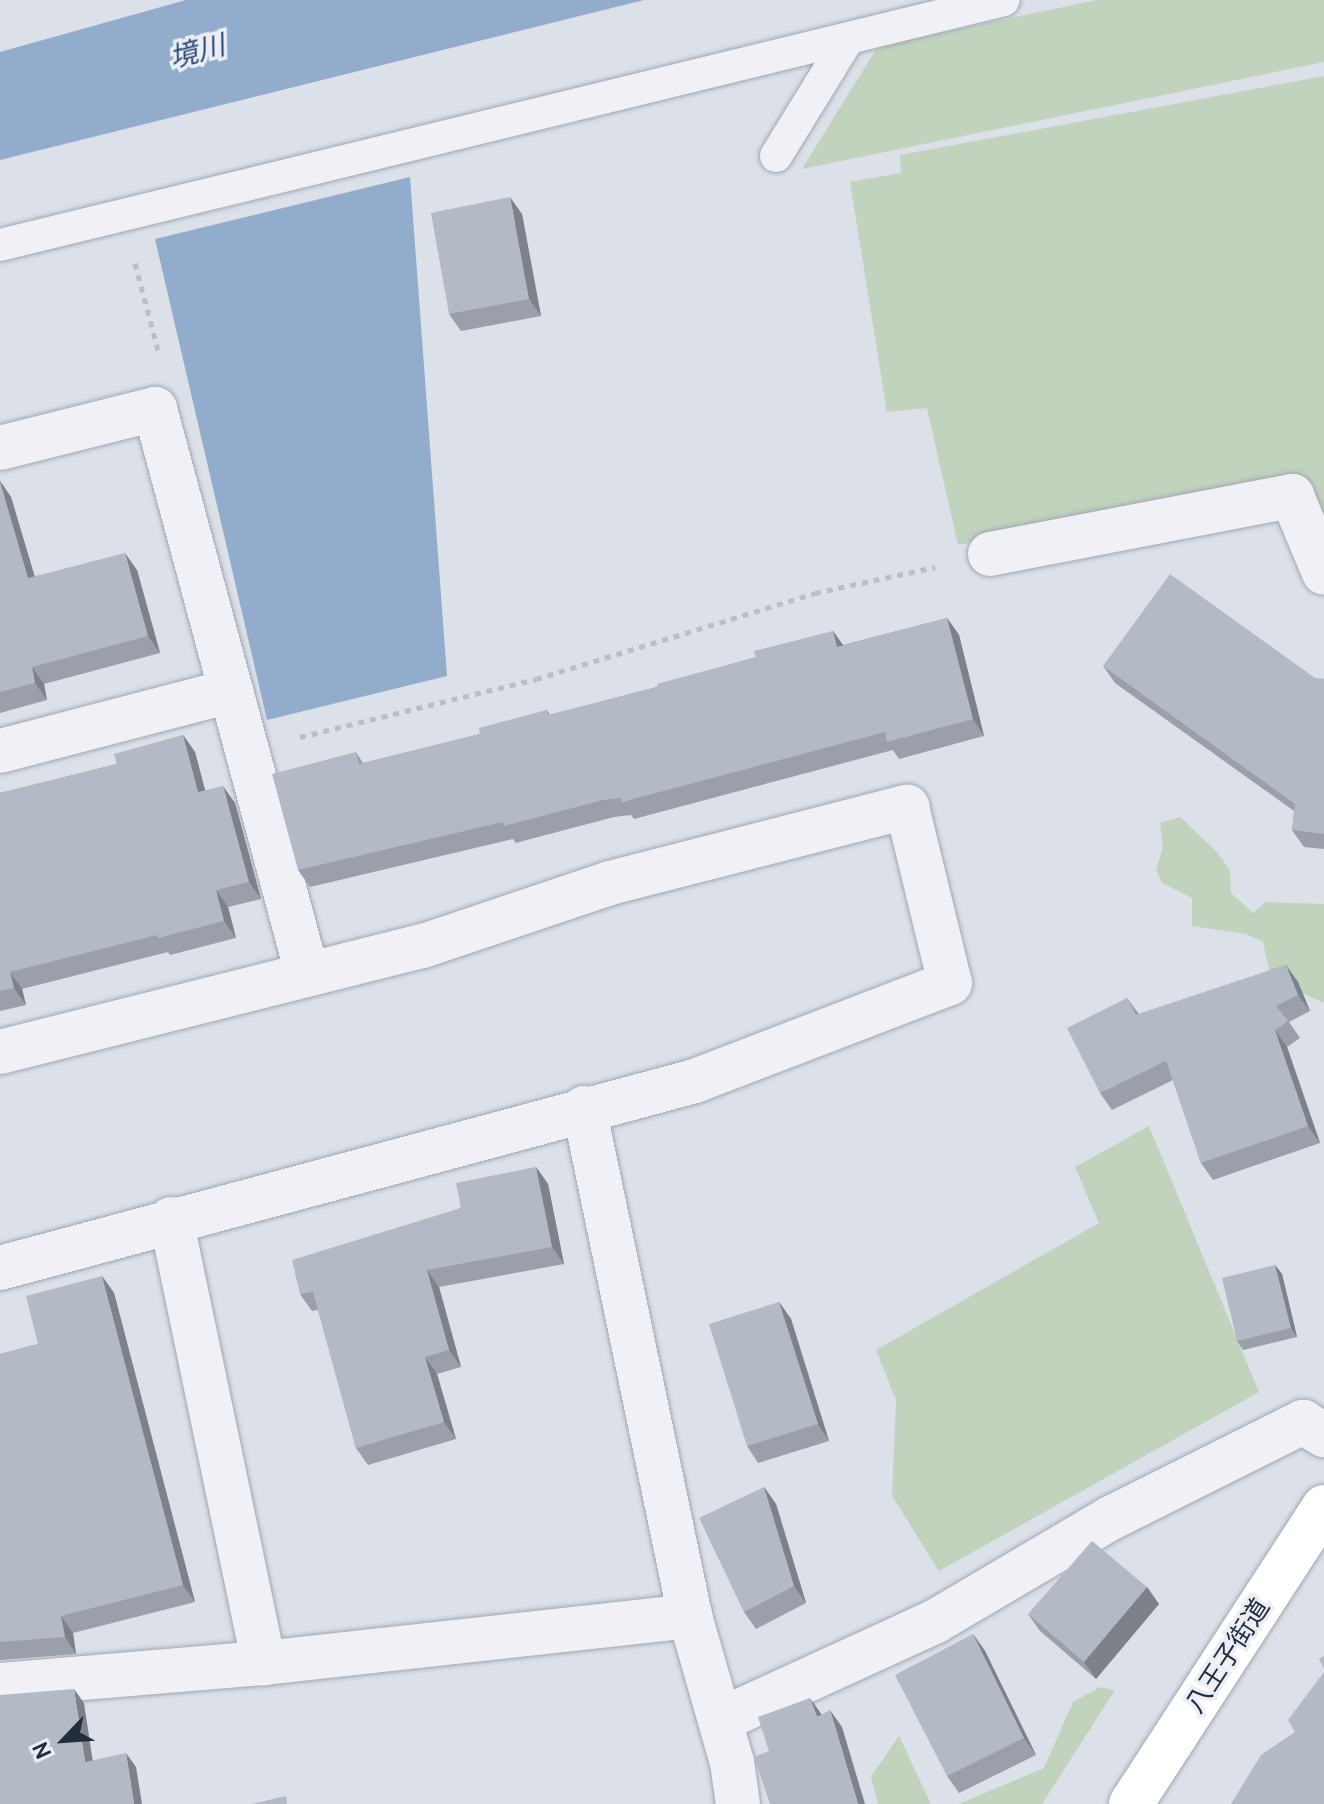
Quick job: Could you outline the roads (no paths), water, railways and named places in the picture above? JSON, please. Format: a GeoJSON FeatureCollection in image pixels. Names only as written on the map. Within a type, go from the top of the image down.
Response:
{"type":"FeatureCollection","features":[{"type":"Feature","properties":{"kind":"main road","name":"八王子街道"},"geometry":{"type":"LineString","coordinates":[[1131,1804],[1324,1507]]}},
{"type":"Feature","properties":{"kind":"street"},"geometry":{"type":"LineString","coordinates":[[0,448],[155,409],[307,973]]}},
{"type":"Feature","properties":{"kind":"street"},"geometry":{"type":"LineString","coordinates":[[990,554],[1292,496],[1324,573]]}},
{"type":"Feature","properties":{"kind":"street"},"geometry":{"type":"LineString","coordinates":[[0,751],[231,691]]}},
{"type":"Feature","properties":{"kind":"street"},"geometry":{"type":"LineString","coordinates":[[0,1052],[423,946],[610,883],[907,807],[950,983],[695,1081],[171,1219],[0,1268]]}},
{"type":"Feature","properties":{"kind":"street"},"geometry":{"type":"LineString","coordinates":[[584,1108],[690,1616],[735,1783],[751,1804]]}},
{"type":"Feature","properties":{"kind":"street"},"geometry":{"type":"LineString","coordinates":[[171,1219],[264,1663]]}},
{"type":"Feature","properties":{"kind":"street"},"geometry":{"type":"LineString","coordinates":[[720,1720],[936,1621],[1111,1518],[1303,1422],[1324,1435]]}},
{"type":"Feature","properties":{"kind":"street"},"geometry":{"type":"LineString","coordinates":[[0,1685],[264,1663],[690,1616]]}},
{"type":"Feature","properties":{"kind":"lane"},"geometry":{"type":"LineString","coordinates":[[0,245],[1004,0]]}},
{"type":"Feature","properties":{"kind":"lane"},"geometry":{"type":"LineString","coordinates":[[776,156],[848,39]]}},
{"type":"Feature","properties":{"kind":"water","name":"境川"},"geometry":{"type":"Polygon","coordinates":[[[186,0],[644,0],[0,160],[0,52],[186,0]]]}},
{"type":"Feature","properties":{"kind":"water"},"geometry":{"type":"Polygon","coordinates":[[[410,177],[447,676],[267,720],[155,239],[410,177]]]}}]}
